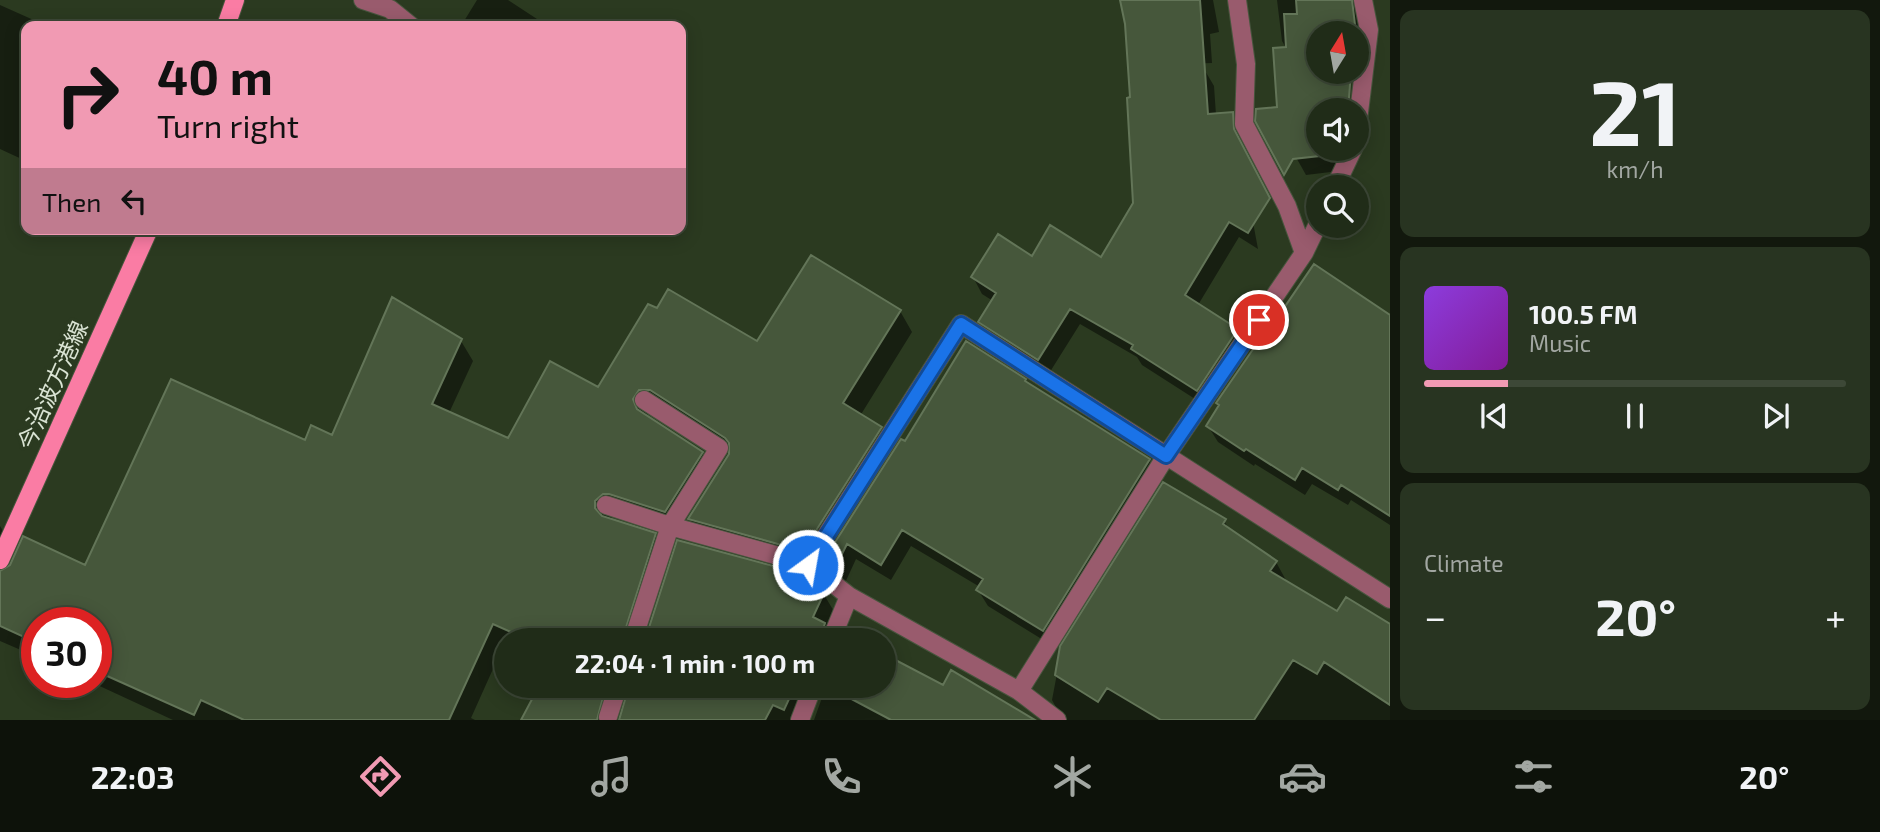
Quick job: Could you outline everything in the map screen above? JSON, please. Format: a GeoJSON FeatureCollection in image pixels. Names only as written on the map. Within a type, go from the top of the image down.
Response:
{"type":"FeatureCollection","features":[{"type":"Feature","properties":{"kind":"main road"},"geometry":{"type":"LineString","coordinates":[[228,21],[235,0]]}},
{"type":"Feature","properties":{"kind":"main road","name":"今治波方港線"},"geometry":{"type":"LineString","coordinates":[[0,561],[146,235]]}},
{"type":"Feature","properties":{"kind":"street"},"geometry":{"type":"LineString","coordinates":[[363,0],[390,9],[405,21]]}},
{"type":"Feature","properties":{"kind":"street"},"geometry":{"type":"LineString","coordinates":[[1237,0],[1247,64],[1244,124],[1287,206],[1304,253]]}},
{"type":"Feature","properties":{"kind":"street"},"geometry":{"type":"LineString","coordinates":[[1361,98],[1369,30],[1363,0]]}},
{"type":"Feature","properties":{"kind":"street"},"geometry":{"type":"LineString","coordinates":[[1019,691],[1166,456],[1304,253],[1311,238]]}},
{"type":"Feature","properties":{"kind":"street"},"geometry":{"type":"LineString","coordinates":[[808,565],[961,324],[1390,599]]}},
{"type":"Feature","properties":{"kind":"street"},"geometry":{"type":"LineString","coordinates":[[637,628],[670,526],[719,448],[644,400]]}},
{"type":"Feature","properties":{"kind":"street"},"geometry":{"type":"LineString","coordinates":[[607,505],[670,526],[808,565],[849,596],[1019,691],[1057,720]]}},
{"type":"Feature","properties":{"kind":"street"},"geometry":{"type":"LineString","coordinates":[[836,628],[849,596]]}},
{"type":"Feature","properties":{"kind":"street"},"geometry":{"type":"LineString","coordinates":[[608,717],[614,698]]}},
{"type":"Feature","properties":{"kind":"street"},"geometry":{"type":"LineString","coordinates":[[800,720],[808,698]]}},
{"type":"Feature","properties":{"kind":"building"},"geometry":{"type":"Polygon","coordinates":[[[1120,0],[1200,0],[1208,114],[1233,112],[1234,129],[1270,198],[1248,233],[1229,222],[1185,295],[1238,329],[1197,391],[1131,349],[1133,345],[1070,309],[1038,360],[978,322],[996,293],[971,277],[998,234],[1032,256],[1050,225],[1101,257],[1133,203],[1127,98],[1130,97],[1125,24],[1120,0]]]}},
{"type":"Feature","properties":{"kind":"building"},"geometry":{"type":"Polygon","coordinates":[[[1296,0],[1352,0],[1355,21],[1306,21],[1306,84],[1350,84],[1349,98],[1306,98],[1306,158],[1293,159],[1284,175],[1255,121],[1256,109],[1277,107],[1273,48],[1286,47],[1284,14],[1297,14],[1296,0]]]}},
{"type":"Feature","properties":{"kind":"building"},"geometry":{"type":"Polygon","coordinates":[[[811,255],[901,310],[843,403],[882,427],[803,551],[688,519],[729,454],[729,443],[650,390],[639,390],[633,399],[637,409],[703,452],[665,512],[609,494],[603,494],[595,501],[595,508],[602,516],[656,533],[626,628],[502,628],[493,624],[449,720],[244,720],[201,700],[194,715],[112,678],[112,607],[21,607],[21,636],[0,626],[0,571],[10,565],[23,536],[85,565],[171,379],[305,440],[311,425],[332,435],[392,297],[462,339],[432,404],[508,438],[550,361],[598,387],[648,304],[657,308],[668,289],[757,341],[811,255]]]}},
{"type":"Feature","properties":{"kind":"building"},"geometry":{"type":"Polygon","coordinates":[[[1314,264],[1390,315],[1390,516],[1341,485],[1338,490],[1302,468],[1295,480],[1206,426],[1219,405],[1216,403],[1314,264]]]}},
{"type":"Feature","properties":{"kind":"building"},"geometry":{"type":"Polygon","coordinates":[[[966,341],[1150,459],[1043,631],[976,590],[983,579],[902,530],[881,565],[847,544],[834,570],[823,561],[901,439],[905,441],[966,341]]]}},
{"type":"Feature","properties":{"kind":"building"},"geometry":{"type":"Polygon","coordinates":[[[1163,482],[1226,519],[1223,524],[1277,561],[1270,571],[1337,611],[1346,597],[1390,624],[1390,705],[1324,662],[1317,674],[1293,660],[1254,720],[1161,720],[1107,688],[1098,702],[1055,675],[1060,646],[1163,482]]]}},
{"type":"Feature","properties":{"kind":"building"},"geometry":{"type":"Polygon","coordinates":[[[677,540],[803,574],[825,591],[813,617],[825,623],[824,628],[649,628],[677,540]]]}},
{"type":"Feature","properties":{"kind":"building"},"geometry":{"type":"Polygon","coordinates":[[[896,660],[943,685],[951,670],[1035,720],[891,720],[850,698],[896,698],[896,660]]]}},
{"type":"Feature","properties":{"kind":"building"},"geometry":{"type":"Polygon","coordinates":[[[533,698],[603,698],[597,720],[521,720],[533,698]]]}},
{"type":"Feature","properties":{"kind":"building"},"geometry":{"type":"Polygon","coordinates":[[[625,698],[790,698],[784,710],[773,705],[765,720],[619,720],[625,698]]]}},
{"type":"Feature","properties":{"kind":"route"},"geometry":{"type":"LineString","coordinates":[[808,565],[961,324],[1166,456],[1259,320]]}}]}
